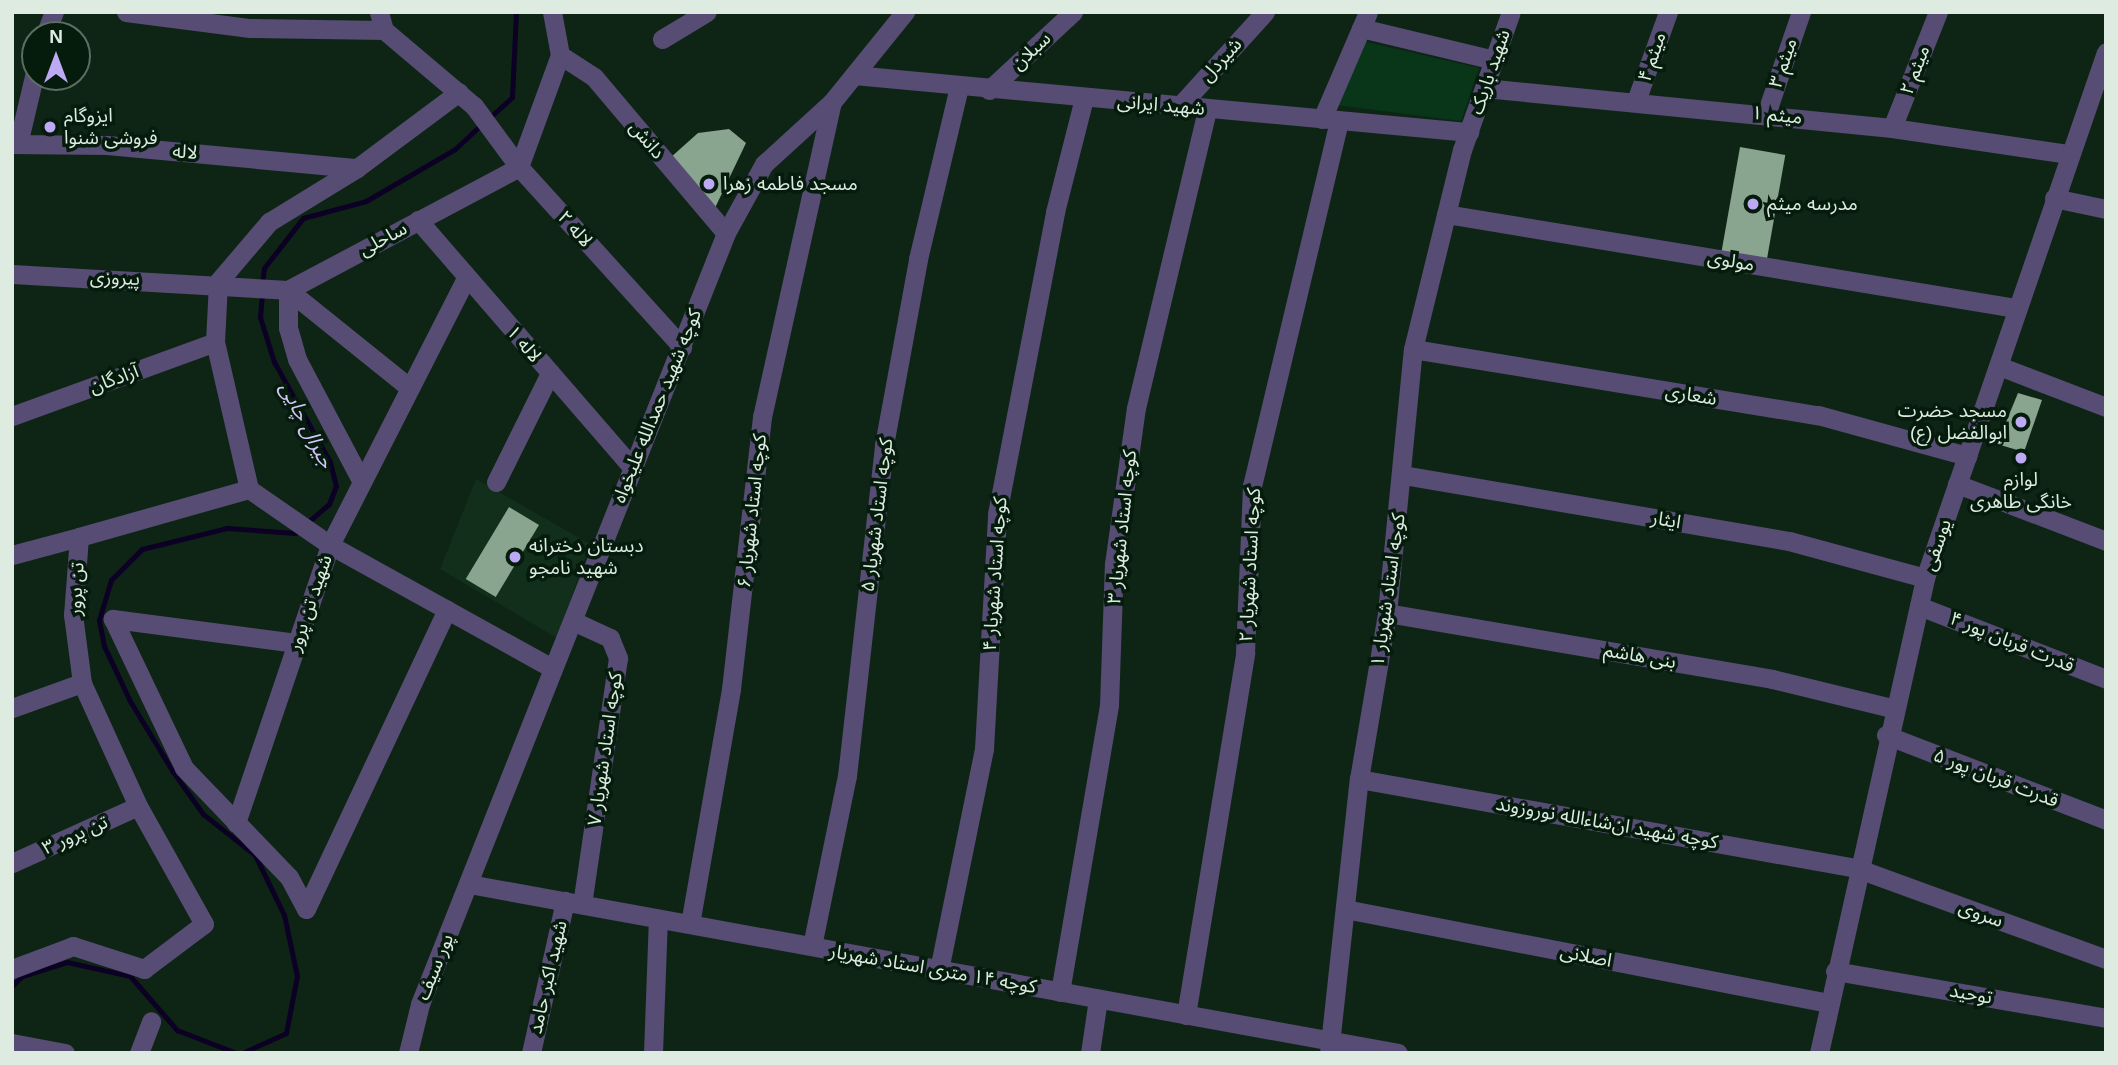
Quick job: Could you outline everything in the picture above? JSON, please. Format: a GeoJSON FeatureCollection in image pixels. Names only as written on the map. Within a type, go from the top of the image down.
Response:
{"type":"FeatureCollection","features":[{"type":"Feature","properties":{"kind":"street"},"geometry":{"type":"LineString","coordinates":[[126,12],[250,28],[381,21]]}},
{"type":"Feature","properties":{"kind":"street"},"geometry":{"type":"LineString","coordinates":[[519,167],[561,55],[552,12]]}},
{"type":"Feature","properties":{"kind":"street"},"geometry":{"type":"LineString","coordinates":[[662,39],[707,12]]}},
{"type":"Feature","properties":{"kind":"street","name":"سبلان"},"geometry":{"type":"LineString","coordinates":[[989,90],[1073,12]]}},
{"type":"Feature","properties":{"kind":"street","name":"شیردل"},"geometry":{"type":"LineString","coordinates":[[1177,109],[1265,12]]}},
{"type":"Feature","properties":{"kind":"street","name":"شهید باریک"},"geometry":{"type":"LineString","coordinates":[[1468,132],[1511,12]]}},
{"type":"Feature","properties":{"kind":"street","name":"میثم ۴"},"geometry":{"type":"LineString","coordinates":[[1636,101],[1668,12]]}},
{"type":"Feature","properties":{"kind":"street","name":"میثم ۳"},"geometry":{"type":"LineString","coordinates":[[1766,114],[1801,12]]}},
{"type":"Feature","properties":{"kind":"street","name":"میثم ۲"},"geometry":{"type":"LineString","coordinates":[[1892,128],[1938,12]]}},
{"type":"Feature","properties":{"kind":"street","name":"کوچه شهید حمدالله علیخواه"},"geometry":{"type":"LineString","coordinates":[[469,884],[552,668],[726,233],[764,164],[832,102],[896,16]]}},
{"type":"Feature","properties":{"kind":"street"},"geometry":{"type":"LineString","coordinates":[[1364,20],[1494,60]]}},
{"type":"Feature","properties":{"kind":"street","name":"کوچه استاد شهریار ۲"},"geometry":{"type":"LineString","coordinates":[[1186,1015],[1245,653],[1252,486],[1330,120],[1364,20]]}},
{"type":"Feature","properties":{"kind":"street","name":"لاله ۲"},"geometry":{"type":"LineString","coordinates":[[381,21],[474,106],[519,167],[681,347]]}},
{"type":"Feature","properties":{"kind":"street","name":"یوسفی"},"geometry":{"type":"LineString","coordinates":[[1819,1053],[1856,868],[1892,708],[1925,579],[2069,154],[2101,77],[2106,52]]}},
{"type":"Feature","properties":{"kind":"street","name":"دانش"},"geometry":{"type":"LineString","coordinates":[[561,55],[594,77],[726,233]]}},
{"type":"Feature","properties":{"kind":"street","name":"شهید ایرانی"},"geometry":{"type":"LineString","coordinates":[[854,75],[1177,109],[1207,109],[1468,132]]}},
{"type":"Feature","properties":{"kind":"street","name":"کوچه استاد شهریار ۵"},"geometry":{"type":"LineString","coordinates":[[812,946],[847,776],[884,445],[959,87]]}},
{"type":"Feature","properties":{"kind":"street","name":"میثم ۱"},"geometry":{"type":"LineString","coordinates":[[1484,88],[1892,128],[2069,154]]}},
{"type":"Feature","properties":{"kind":"street"},"geometry":{"type":"LineString","coordinates":[[15,144],[30,91]]}},
{"type":"Feature","properties":{"kind":"street"},"geometry":{"type":"LineString","coordinates":[[459,92],[357,168],[269,222],[219,282],[215,342],[249,489],[330,545],[466,278]]}},
{"type":"Feature","properties":{"kind":"street","name":"کوچه استاد شهریار ۴"},"geometry":{"type":"LineString","coordinates":[[939,970],[984,749],[997,514],[1055,212],[1084,98]]}},
{"type":"Feature","properties":{"kind":"street","name":"کوچه استاد شهریار ۶"},"geometry":{"type":"LineString","coordinates":[[690,924],[731,689],[762,417],[832,102]]}},
{"type":"Feature","properties":{"kind":"street","name":"کوچه استاد شهریار ۳"},"geometry":{"type":"LineString","coordinates":[[1060,992],[1109,705],[1114,564],[1136,408],[1207,109]]}},
{"type":"Feature","properties":{"kind":"street","name":"کوچه استاد شهریار ۱"},"geometry":{"type":"LineString","coordinates":[[1330,1046],[1359,779],[1387,613],[1403,475],[1413,349],[1468,132]]}},
{"type":"Feature","properties":{"kind":"street","name":"لاله"},"geometry":{"type":"LineString","coordinates":[[15,144],[107,145],[357,168]]}},
{"type":"Feature","properties":{"kind":"street","name":"ساحلی"},"geometry":{"type":"LineString","coordinates":[[287,290],[519,167]]}},
{"type":"Feature","properties":{"kind":"street"},"geometry":{"type":"LineString","coordinates":[[2054,198],[2106,209]]}},
{"type":"Feature","properties":{"kind":"street","name":"مولوی"},"geometry":{"type":"LineString","coordinates":[[1446,215],[2016,308]]}},
{"type":"Feature","properties":{"kind":"street","name":"لاله ۱"},"geometry":{"type":"LineString","coordinates":[[418,220],[632,467]]}},
{"type":"Feature","properties":{"kind":"street","name":"پیروزی"},"geometry":{"type":"LineString","coordinates":[[12,274],[219,282],[287,290]]}},
{"type":"Feature","properties":{"kind":"street"},"geometry":{"type":"LineString","coordinates":[[287,290],[410,388]]}},
{"type":"Feature","properties":{"kind":"street"},"geometry":{"type":"LineString","coordinates":[[287,290],[288,328],[297,359],[362,482]]}},
{"type":"Feature","properties":{"kind":"street","name":"آزادگان"},"geometry":{"type":"LineString","coordinates":[[12,416],[215,342]]}},
{"type":"Feature","properties":{"kind":"street","name":"شعاری"},"geometry":{"type":"LineString","coordinates":[[1413,349],[1818,415],[1967,456]]}},
{"type":"Feature","properties":{"kind":"street"},"geometry":{"type":"LineString","coordinates":[[1999,366],[2106,407]]}},
{"type":"Feature","properties":{"kind":"street"},"geometry":{"type":"LineString","coordinates":[[496,482],[550,373]]}},
{"type":"Feature","properties":{"kind":"street","name":"ایثار"},"geometry":{"type":"LineString","coordinates":[[1403,475],[1789,541],[1925,579]]}},
{"type":"Feature","properties":{"kind":"street"},"geometry":{"type":"LineString","coordinates":[[1958,484],[2106,541]]}},
{"type":"Feature","properties":{"kind":"street","name":"تن پرور"},"geometry":{"type":"LineString","coordinates":[[12,969],[73,946],[144,969],[204,924],[138,806],[82,683],[73,615],[79,537],[249,489]]}},
{"type":"Feature","properties":{"kind":"street"},"geometry":{"type":"LineString","coordinates":[[12,555],[79,537]]}},
{"type":"Feature","properties":{"kind":"street","name":"شهید تن پرور"},"geometry":{"type":"LineString","coordinates":[[236,823],[330,545],[552,668]]}},
{"type":"Feature","properties":{"kind":"street","name":"قدرت قربان پور ۴"},"geometry":{"type":"LineString","coordinates":[[1919,606],[2106,679]]}},
{"type":"Feature","properties":{"kind":"street"},"geometry":{"type":"LineString","coordinates":[[296,643],[113,619],[184,768],[289,877],[306,909],[447,610]]}},
{"type":"Feature","properties":{"kind":"street","name":"بنی هاشم"},"geometry":{"type":"LineString","coordinates":[[1387,613],[1772,679],[1892,708]]}},
{"type":"Feature","properties":{"kind":"street","name":"کوچه استاد شهریار ۷"},"geometry":{"type":"LineString","coordinates":[[573,621],[610,638],[618,659],[573,903]]}},
{"type":"Feature","properties":{"kind":"street"},"geometry":{"type":"LineString","coordinates":[[12,708],[82,683]]}},
{"type":"Feature","properties":{"kind":"street","name":"قدرت قربان پور ۵"},"geometry":{"type":"LineString","coordinates":[[1886,735],[2106,820]]}},
{"type":"Feature","properties":{"kind":"street","name":"کوچه شهید ان‌شاءالله نوروزوند"},"geometry":{"type":"LineString","coordinates":[[1359,779],[1856,868]]}},
{"type":"Feature","properties":{"kind":"street","name":"تن پرور ۳"},"geometry":{"type":"LineString","coordinates":[[12,863],[138,806]]}},
{"type":"Feature","properties":{"kind":"street","name":"سروی"},"geometry":{"type":"LineString","coordinates":[[1856,868],[2106,959]]}},
{"type":"Feature","properties":{"kind":"street","name":"کوچه ۱۴ متری استاد شهریار"},"geometry":{"type":"LineString","coordinates":[[469,884],[1186,1015],[1330,1046],[1398,1053]]}},
{"type":"Feature","properties":{"kind":"street","name":"پور سیف"},"geometry":{"type":"LineString","coordinates":[[408,1053],[420,1004],[469,884]]}},
{"type":"Feature","properties":{"kind":"street","name":"شهید اکبر حامد"},"geometry":{"type":"LineString","coordinates":[[531,1053],[573,903]]}},
{"type":"Feature","properties":{"kind":"street","name":"اصلانی"},"geometry":{"type":"LineString","coordinates":[[1345,909],[1828,1003]]}},
{"type":"Feature","properties":{"kind":"street"},"geometry":{"type":"LineString","coordinates":[[653,1053],[658,919]]}},
{"type":"Feature","properties":{"kind":"street","name":"توحید"},"geometry":{"type":"LineString","coordinates":[[1835,971],[2106,1018]]}},
{"type":"Feature","properties":{"kind":"street"},"geometry":{"type":"LineString","coordinates":[[1090,1053],[1098,999]]}},
{"type":"Feature","properties":{"kind":"street"},"geometry":{"type":"LineString","coordinates":[[139,1053],[151,1021]]}},
{"type":"Feature","properties":{"kind":"street"},"geometry":{"type":"LineString","coordinates":[[12,1043],[65,1053]]}},
{"type":"Feature","properties":{"kind":"shaded area"},"geometry":{"type":"Polygon","coordinates":[[[1358,40],[1479,68],[1461,121],[1336,105],[1358,40]]]}},
{"type":"Feature","properties":{"kind":"shaded area","name":"دبستان دخترانه شهید نامجو"},"geometry":{"type":"Polygon","coordinates":[[[476,479],[590,544],[557,638],[440,569],[476,479]]]}},
{"type":"Feature","properties":{"kind":"building","name":"مسجد فاطمه زهرا"},"geometry":{"type":"Polygon","coordinates":[[[729,129],[746,143],[714,210],[670,158],[698,133],[729,129]]]}},
{"type":"Feature","properties":{"kind":"building","name":"مدرسه میثم"},"geometry":{"type":"Polygon","coordinates":[[[1740,147],[1785,155],[1767,260],[1721,252],[1740,147]]]}},
{"type":"Feature","properties":{"kind":"building","name":"مسجد حضرت ابوالفضل (ع)"},"geometry":{"type":"Polygon","coordinates":[[[2018,393],[2042,400],[2024,452],[1997,444],[2018,393]]]}},
{"type":"Feature","properties":{"kind":"building"},"geometry":{"type":"Polygon","coordinates":[[[509,507],[539,525],[496,597],[466,579],[509,507]]]}},
{"type":"Feature","properties":{"kind":"waterway","name":"جیرال چایی"},"geometry":{"type":"LineString","coordinates":[[489,118],[512,97],[516,12]]}},
{"type":"Feature","properties":{"kind":"waterway","name":"جیرال چایی"},"geometry":{"type":"LineString","coordinates":[[262,284],[264,268],[303,218],[366,201],[455,149],[482,124]]}},
{"type":"Feature","properties":{"kind":"waterway","name":"جیرال چایی"},"geometry":{"type":"LineString","coordinates":[[242,1053],[286,1033],[297,976],[284,915],[255,855],[203,814],[173,772],[130,701],[104,646],[99,620],[111,580],[142,549],[227,528],[295,533],[329,504],[336,486],[330,462],[274,362],[260,317],[262,294]]}},
{"type":"Feature","properties":{"kind":"waterway","name":"جیرال چایی"},"geometry":{"type":"LineString","coordinates":[[12,986],[22,976],[67,962],[130,976],[177,1030],[236,1053]]}},
{"type":"Feature","properties":{"kind":"place","name":"ایزوگام فروشی شنوا"},"geometry":{"type":"Point","coordinates":[50,127]}},
{"type":"Feature","properties":{"kind":"place","name":"مسجد فاطمه زهرا"},"geometry":{"type":"Point","coordinates":[709,184]}},
{"type":"Feature","properties":{"kind":"place","name":"مدرسه میثم"},"geometry":{"type":"Point","coordinates":[1753,204]}},
{"type":"Feature","properties":{"kind":"place","name":"مسجد حضرت ابوالفضل (ع)"},"geometry":{"type":"Point","coordinates":[2021,422]}},
{"type":"Feature","properties":{"kind":"place","name":"لوازم خانگی طاهری"},"geometry":{"type":"Point","coordinates":[2021,458]}},
{"type":"Feature","properties":{"kind":"place","name":"دبستان دخترانه شهید نامجو"},"geometry":{"type":"Point","coordinates":[515,557]}}]}
